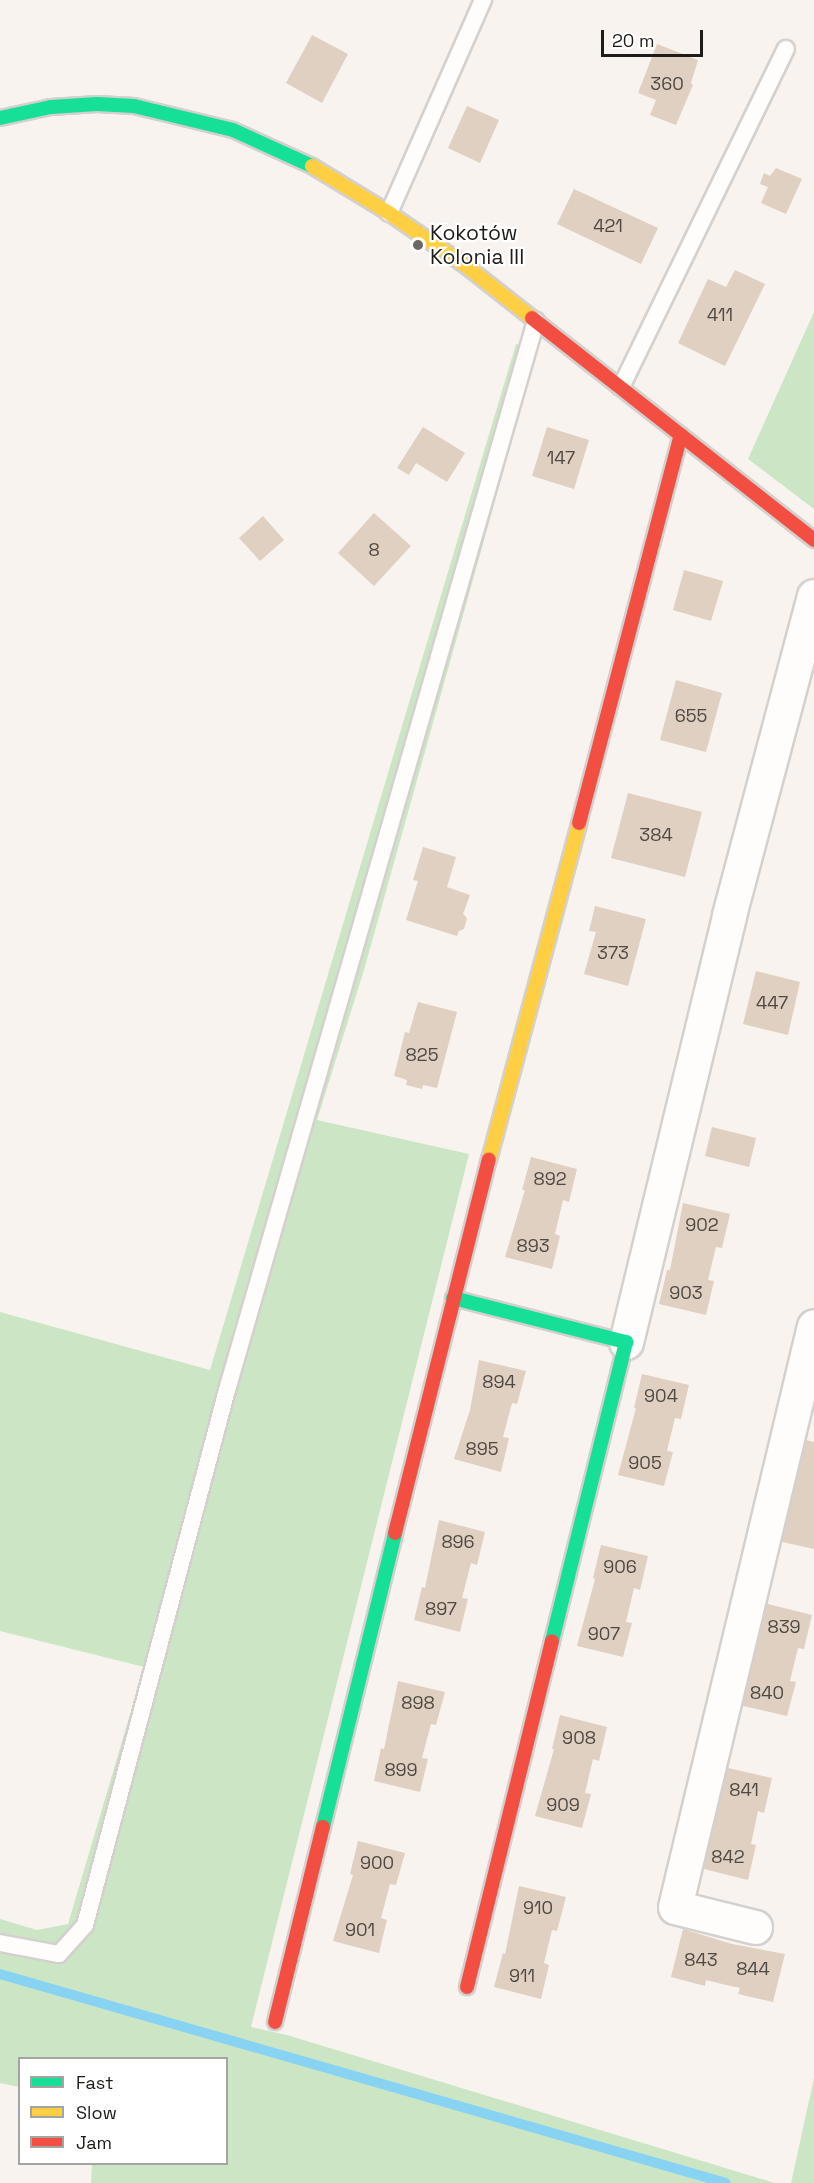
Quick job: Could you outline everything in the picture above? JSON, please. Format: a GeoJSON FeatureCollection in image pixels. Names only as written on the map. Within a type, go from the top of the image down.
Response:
{"type":"FeatureCollection","features":[{"type":"Feature","properties":{"kind":"street"},"geometry":{"type":"LineString","coordinates":[[0,118],[51,107],[97,104],[134,106],[185,116],[233,130],[315,167],[389,213],[466,266],[814,540]]}},
{"type":"Feature","properties":{"kind":"street"},"geometry":{"type":"LineString","coordinates":[[275,2022],[453,1298],[681,435]]}},
{"type":"Feature","properties":{"kind":"street"},"geometry":{"type":"LineString","coordinates":[[467,1987],[729,915],[814,596]]}},
{"type":"Feature","properties":{"kind":"street"},"geometry":{"type":"LineString","coordinates":[[453,1298],[626,1342]]}},
{"type":"Feature","properties":{"kind":"street"},"geometry":{"type":"LineString","coordinates":[[755,1927],[675,1907],[814,1326]]}},
{"type":"Feature","properties":{"kind":"lane"},"geometry":{"type":"LineString","coordinates":[[389,213],[483,0]]}},
{"type":"Feature","properties":{"kind":"lane"},"geometry":{"type":"LineString","coordinates":[[621,387],[786,49]]}},
{"type":"Feature","properties":{"kind":"lane"},"geometry":{"type":"LineString","coordinates":[[0,1943],[59,1954],[85,1925],[227,1390],[536,321]]}},
{"type":"Feature","properties":{"kind":"green space"},"geometry":{"type":"Polygon","coordinates":[[[814,312],[814,509],[748,459],[814,312]]]}},
{"type":"Feature","properties":{"kind":"green space"},"geometry":{"type":"Polygon","coordinates":[[[516,344],[538,347],[364,970],[317,1120],[469,1154],[251,2027],[287,2035],[775,2183],[91,2183],[92,2165],[228,2165],[228,2057],[18,2057],[18,2087],[0,2083],[0,1919],[37,1930],[68,1924],[144,1667],[0,1631],[0,1312],[210,1370],[516,344]]]}},
{"type":"Feature","properties":{"kind":"green space"},"geometry":{"type":"Polygon","coordinates":[[[814,2078],[814,2183],[791,2183],[814,2078]]]}},
{"type":"Feature","properties":{"kind":"building"},"geometry":{"type":"Polygon","coordinates":[[[312,35],[348,54],[322,103],[286,83],[312,35]]]}},
{"type":"Feature","properties":{"kind":"building"},"geometry":{"type":"Polygon","coordinates":[[[657,44],[698,60],[691,83],[693,85],[676,125],[650,115],[656,100],[638,93],[657,44]]]}},
{"type":"Feature","properties":{"kind":"building"},"geometry":{"type":"Polygon","coordinates":[[[467,106],[499,120],[480,163],[448,148],[467,106]]]}},
{"type":"Feature","properties":{"kind":"building"},"geometry":{"type":"Polygon","coordinates":[[[776,168],[802,179],[786,214],[761,203],[768,187],[760,184],[764,173],[770,176],[776,168]]]}},
{"type":"Feature","properties":{"kind":"building"},"geometry":{"type":"Polygon","coordinates":[[[574,189],[658,228],[641,264],[557,224],[574,189]]]}},
{"type":"Feature","properties":{"kind":"building"},"geometry":{"type":"Polygon","coordinates":[[[735,270],[765,284],[725,366],[678,343],[708,279],[726,287],[735,270]]]}},
{"type":"Feature","properties":{"kind":"building"},"geometry":{"type":"Polygon","coordinates":[[[423,427],[465,453],[447,482],[416,463],[409,475],[397,468],[423,427]]]}},
{"type":"Feature","properties":{"kind":"building"},"geometry":{"type":"Polygon","coordinates":[[[547,427],[589,440],[574,489],[532,476],[547,427]]]}},
{"type":"Feature","properties":{"kind":"building"},"geometry":{"type":"Polygon","coordinates":[[[374,513],[411,546],[374,586],[338,553],[374,513]]]}},
{"type":"Feature","properties":{"kind":"building"},"geometry":{"type":"Polygon","coordinates":[[[263,516],[284,540],[260,561],[239,538],[263,516]]]}},
{"type":"Feature","properties":{"kind":"building"},"geometry":{"type":"Polygon","coordinates":[[[684,570],[723,581],[711,621],[673,610],[684,570]]]}},
{"type":"Feature","properties":{"kind":"building"},"geometry":{"type":"Polygon","coordinates":[[[676,680],[722,693],[706,752],[660,740],[676,680]]]}},
{"type":"Feature","properties":{"kind":"building"},"geometry":{"type":"Polygon","coordinates":[[[628,793],[702,812],[685,877],[611,858],[628,793]]]}},
{"type":"Feature","properties":{"kind":"building"},"geometry":{"type":"Polygon","coordinates":[[[423,847],[456,857],[447,887],[470,895],[463,914],[467,918],[464,929],[459,931],[457,936],[406,920],[418,881],[413,880],[423,847]]]}},
{"type":"Feature","properties":{"kind":"building"},"geometry":{"type":"Polygon","coordinates":[[[595,906],[646,919],[628,986],[584,974],[596,932],[589,931],[595,906]]]}},
{"type":"Feature","properties":{"kind":"building"},"geometry":{"type":"Polygon","coordinates":[[[756,971],[800,982],[788,1035],[743,1024],[756,971]]]}},
{"type":"Feature","properties":{"kind":"building"},"geometry":{"type":"Polygon","coordinates":[[[418,1002],[457,1012],[437,1088],[423,1085],[422,1089],[406,1085],[407,1080],[394,1076],[405,1032],[409,1033],[418,1002]]]}},
{"type":"Feature","properties":{"kind":"building"},"geometry":{"type":"Polygon","coordinates":[[[712,1127],[756,1138],[749,1167],[705,1156],[712,1127]]]}},
{"type":"Feature","properties":{"kind":"building"},"geometry":{"type":"Polygon","coordinates":[[[531,1157],[577,1169],[569,1202],[563,1200],[555,1234],[560,1236],[552,1269],[505,1257],[525,1190],[522,1190],[531,1157]]]}},
{"type":"Feature","properties":{"kind":"building"},"geometry":{"type":"Polygon","coordinates":[[[683,1203],[730,1214],[722,1248],[716,1247],[708,1280],[714,1281],[706,1315],[659,1304],[667,1270],[670,1270],[683,1203]]]}},
{"type":"Feature","properties":{"kind":"building"},"geometry":{"type":"Polygon","coordinates":[[[479,1360],[526,1371],[517,1404],[512,1403],[503,1437],[509,1438],[501,1472],[454,1459],[470,1410],[479,1360]]]}},
{"type":"Feature","properties":{"kind":"building"},"geometry":{"type":"Polygon","coordinates":[[[642,1374],[689,1385],[681,1419],[675,1418],[667,1451],[673,1452],[664,1486],[618,1475],[636,1408],[634,1408],[642,1374]]]}},
{"type":"Feature","properties":{"kind":"building"},"geometry":{"type":"Polygon","coordinates":[[[802,1439],[814,1442],[814,1549],[778,1541],[796,1474],[794,1474],[802,1439]]]}},
{"type":"Feature","properties":{"kind":"building"},"geometry":{"type":"Polygon","coordinates":[[[439,1520],[485,1532],[477,1565],[471,1563],[462,1598],[468,1599],[460,1632],[414,1620],[422,1587],[425,1588],[439,1520]]]}},
{"type":"Feature","properties":{"kind":"building"},"geometry":{"type":"Polygon","coordinates":[[[601,1545],[648,1556],[640,1590],[634,1588],[626,1622],[632,1623],[623,1657],[577,1646],[595,1579],[593,1578],[601,1545]]]}},
{"type":"Feature","properties":{"kind":"building"},"geometry":{"type":"Polygon","coordinates":[[[764,1603],[812,1615],[804,1649],[798,1648],[790,1681],[796,1682],[787,1716],[739,1705],[764,1603]]]}},
{"type":"Feature","properties":{"kind":"building"},"geometry":{"type":"Polygon","coordinates":[[[398,1681],[445,1692],[436,1725],[431,1724],[422,1758],[428,1759],[420,1792],[374,1781],[381,1748],[384,1749],[398,1681]]]}},
{"type":"Feature","properties":{"kind":"building"},"geometry":{"type":"Polygon","coordinates":[[[560,1715],[607,1727],[599,1761],[593,1759],[585,1793],[591,1794],[582,1828],[535,1816],[554,1749],[552,1749],[560,1715]]]}},
{"type":"Feature","properties":{"kind":"building"},"geometry":{"type":"Polygon","coordinates":[[[724,1767],[772,1778],[764,1813],[758,1811],[751,1844],[756,1845],[748,1880],[700,1868],[709,1834],[711,1834],[724,1767]]]}},
{"type":"Feature","properties":{"kind":"building"},"geometry":{"type":"Polygon","coordinates":[[[358,1841],[405,1853],[396,1885],[390,1884],[381,1918],[387,1920],[379,1953],[333,1941],[353,1875],[350,1874],[358,1841]]]}},
{"type":"Feature","properties":{"kind":"building"},"geometry":{"type":"Polygon","coordinates":[[[519,1886],[566,1897],[557,1931],[552,1930],[544,1963],[549,1965],[541,1999],[494,1987],[503,1953],[505,1954],[519,1886]]]}},
{"type":"Feature","properties":{"kind":"building"},"geometry":{"type":"Polygon","coordinates":[[[683,1929],[732,1944],[785,1954],[773,2002],[738,1994],[740,1988],[706,1980],[705,1986],[671,1977],[683,1929]]]}},
{"type":"Feature","properties":{"kind":"waterway"},"geometry":{"type":"LineString","coordinates":[[0,1974],[726,2183]]}},
{"type":"Feature","properties":{"kind":"traffic: fast"},"geometry":{"type":"LineString","coordinates":[[0,118],[51,107],[97,104],[134,106],[233,130],[312,166]]}},
{"type":"Feature","properties":{"kind":"traffic: fast"},"geometry":{"type":"LineString","coordinates":[[453,1298],[626,1342],[552,1641]]}},
{"type":"Feature","properties":{"kind":"traffic: fast"},"geometry":{"type":"LineString","coordinates":[[323,1827],[395,1533]]}},
{"type":"Feature","properties":{"kind":"traffic: slow"},"geometry":{"type":"LineString","coordinates":[[312,166],[389,213],[466,266],[532,318]]}},
{"type":"Feature","properties":{"kind":"traffic: slow"},"geometry":{"type":"LineString","coordinates":[[489,1160],[579,823]]}},
{"type":"Feature","properties":{"kind":"traffic: jam"},"geometry":{"type":"LineString","coordinates":[[532,318],[814,540]]}},
{"type":"Feature","properties":{"kind":"traffic: jam"},"geometry":{"type":"LineString","coordinates":[[579,823],[681,435]]}},
{"type":"Feature","properties":{"kind":"traffic: jam"},"geometry":{"type":"LineString","coordinates":[[395,1533],[489,1160]]}},
{"type":"Feature","properties":{"kind":"traffic: jam"},"geometry":{"type":"LineString","coordinates":[[467,1987],[552,1641]]}},
{"type":"Feature","properties":{"kind":"traffic: jam"},"geometry":{"type":"LineString","coordinates":[[275,2022],[323,1827]]}},
{"type":"Feature","properties":{"kind":"place","name":"Kokotów Kolonia III"},"geometry":{"type":"Point","coordinates":[418,245]}}]}
